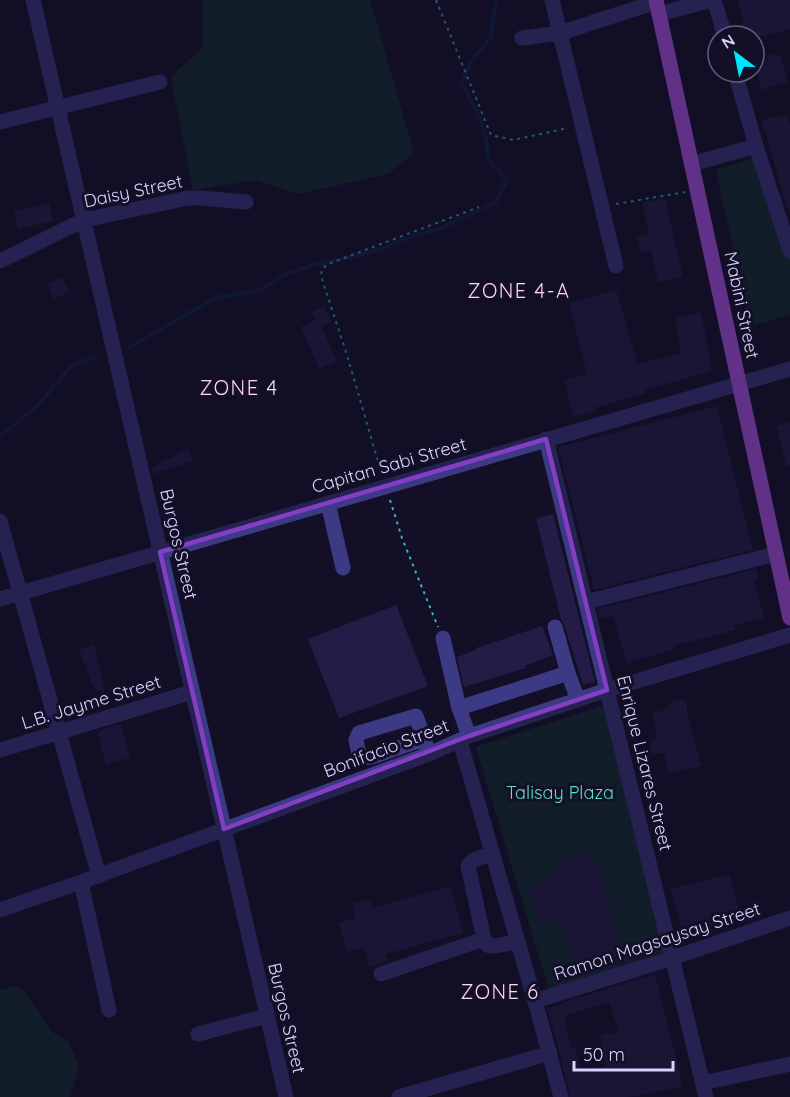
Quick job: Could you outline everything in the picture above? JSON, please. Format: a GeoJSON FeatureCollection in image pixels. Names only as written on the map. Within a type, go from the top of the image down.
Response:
{"type":"FeatureCollection","features":[{"type":"Feature","properties":{"kind":"main road","name":"Mabini Street"},"geometry":{"type":"LineString","coordinates":[[657,5],[790,618]]}},
{"type":"Feature","properties":{"kind":"street","name":"Burgos Street"},"geometry":{"type":"LineString","coordinates":[[33,0],[286,1097]]}},
{"type":"Feature","properties":{"kind":"street"},"geometry":{"type":"LineString","coordinates":[[552,0],[616,266]]}},
{"type":"Feature","properties":{"kind":"street"},"geometry":{"type":"LineString","coordinates":[[522,38],[560,33],[657,5],[713,0],[721,24]]}},
{"type":"Feature","properties":{"kind":"street"},"geometry":{"type":"LineString","coordinates":[[0,122],[160,82]]}},
{"type":"Feature","properties":{"kind":"street"},"geometry":{"type":"LineString","coordinates":[[738,84],[790,251]]}},
{"type":"Feature","properties":{"kind":"street"},"geometry":{"type":"LineString","coordinates":[[692,164],[756,146]]}},
{"type":"Feature","properties":{"kind":"street","name":"Daisy Street"},"geometry":{"type":"LineString","coordinates":[[0,261],[84,220],[188,198],[246,202]]}},
{"type":"Feature","properties":{"kind":"street","name":"Capitan Sabi Street"},"geometry":{"type":"LineString","coordinates":[[0,599],[790,369]]}},
{"type":"Feature","properties":{"kind":"street","name":"Enrique Lizares Street"},"geometry":{"type":"LineString","coordinates":[[546,439],[705,1090]]}},
{"type":"Feature","properties":{"kind":"street"},"geometry":{"type":"LineString","coordinates":[[328,503],[343,568]]}},
{"type":"Feature","properties":{"kind":"street"},"geometry":{"type":"LineString","coordinates":[[0,521],[99,876]]}},
{"type":"Feature","properties":{"kind":"street"},"geometry":{"type":"LineString","coordinates":[[586,602],[776,554]]}},
{"type":"Feature","properties":{"kind":"street"},"geometry":{"type":"LineString","coordinates":[[555,627],[578,700]]}},
{"type":"Feature","properties":{"kind":"street","name":"Bonifacio Street"},"geometry":{"type":"LineString","coordinates":[[0,910],[99,876],[429,754],[464,738],[607,690],[790,634]]}},
{"type":"Feature","properties":{"kind":"street"},"geometry":{"type":"LineString","coordinates":[[443,638],[464,738],[493,855],[561,1097]]}},
{"type":"Feature","properties":{"kind":"street"},"geometry":{"type":"LineString","coordinates":[[459,708],[568,673]]}},
{"type":"Feature","properties":{"kind":"street","name":"L.B. Jayme Street"},"geometry":{"type":"LineString","coordinates":[[0,750],[192,692]]}},
{"type":"Feature","properties":{"kind":"street"},"geometry":{"type":"LineString","coordinates":[[424,739],[429,754]]}},
{"type":"Feature","properties":{"kind":"street"},"geometry":{"type":"LineString","coordinates":[[493,855],[475,858],[468,866],[484,939],[488,945],[493,946],[518,942]]}},
{"type":"Feature","properties":{"kind":"street"},"geometry":{"type":"LineString","coordinates":[[81,882],[109,1010]]}},
{"type":"Feature","properties":{"kind":"street","name":"Ramon Magsaysay Street"},"geometry":{"type":"LineString","coordinates":[[535,1001],[790,918]]}},
{"type":"Feature","properties":{"kind":"street"},"geometry":{"type":"LineString","coordinates":[[381,974],[484,939]]}},
{"type":"Feature","properties":{"kind":"street"},"geometry":{"type":"LineString","coordinates":[[198,1034],[267,1016]]}},
{"type":"Feature","properties":{"kind":"street"},"geometry":{"type":"LineString","coordinates":[[399,1097],[550,1053]]}},
{"type":"Feature","properties":{"kind":"street"},"geometry":{"type":"LineString","coordinates":[[705,1090],[790,1064]]}},
{"type":"Feature","properties":{"kind":"path"},"geometry":{"type":"LineString","coordinates":[[436,0],[491,135],[513,140],[583,125]]}},
{"type":"Feature","properties":{"kind":"path"},"geometry":{"type":"LineString","coordinates":[[602,207],[697,190]]}},
{"type":"Feature","properties":{"kind":"path"},"geometry":{"type":"LineString","coordinates":[[443,638],[402,538],[321,276],[322,269],[328,264],[479,207]]}},
{"type":"Feature","properties":{"kind":"highlighted area"},"geometry":{"type":"Polygon","coordinates":[[[546,439],[607,690],[469,736],[224,829],[160,552],[546,439]]]}},
{"type":"Feature","properties":{"kind":"green space"},"geometry":{"type":"Polygon","coordinates":[[[203,0],[370,0],[414,153],[388,174],[298,194],[257,180],[193,190],[171,77],[202,48],[203,0]]]}},
{"type":"Feature","properties":{"kind":"green space"},"geometry":{"type":"Polygon","coordinates":[[[761,156],[790,250],[790,315],[750,326],[716,170],[761,156]]]}},
{"type":"Feature","properties":{"kind":"green space","name":"Talisay Plaza"},"geometry":{"type":"Polygon","coordinates":[[[608,704],[669,950],[549,990],[476,747],[608,704]]]}},
{"type":"Feature","properties":{"kind":"green space"},"geometry":{"type":"Polygon","coordinates":[[[16,986],[24,991],[52,1032],[68,1041],[79,1066],[70,1097],[0,1097],[0,990],[16,986]]]}},
{"type":"Feature","properties":{"kind":"building"},"geometry":{"type":"Polygon","coordinates":[[[738,0],[790,0],[790,29],[766,36],[766,24],[740,24],[744,22],[738,0]]]}},
{"type":"Feature","properties":{"kind":"building"},"geometry":{"type":"Polygon","coordinates":[[[777,53],[780,56],[788,82],[762,90],[760,84],[766,84],[766,60],[769,59],[767,56],[777,53]]]}},
{"type":"Feature","properties":{"kind":"building"},"geometry":{"type":"Polygon","coordinates":[[[787,114],[790,124],[790,209],[787,209],[762,120],[787,114]]]}},
{"type":"Feature","properties":{"kind":"building"},"geometry":{"type":"Polygon","coordinates":[[[665,198],[683,277],[658,283],[651,250],[640,252],[637,237],[649,234],[642,203],[665,198]]]}},
{"type":"Feature","properties":{"kind":"building"},"geometry":{"type":"Polygon","coordinates":[[[49,203],[53,221],[18,229],[14,211],[49,203]]]}},
{"type":"Feature","properties":{"kind":"building"},"geometry":{"type":"Polygon","coordinates":[[[62,277],[69,292],[54,299],[47,284],[62,277]]]}},
{"type":"Feature","properties":{"kind":"building"},"geometry":{"type":"Polygon","coordinates":[[[616,290],[638,364],[681,353],[675,318],[701,312],[712,371],[645,390],[646,393],[594,408],[595,411],[573,417],[564,380],[587,374],[569,303],[616,290]]]}},
{"type":"Feature","properties":{"kind":"building"},"geometry":{"type":"Polygon","coordinates":[[[324,306],[332,322],[321,326],[337,361],[319,369],[301,327],[315,320],[311,312],[324,306]]]}},
{"type":"Feature","properties":{"kind":"building"},"geometry":{"type":"Polygon","coordinates":[[[717,406],[753,550],[594,590],[558,447],[717,406]]]}},
{"type":"Feature","properties":{"kind":"building"},"geometry":{"type":"Polygon","coordinates":[[[790,422],[790,465],[786,465],[776,426],[790,422]]]}},
{"type":"Feature","properties":{"kind":"building"},"geometry":{"type":"Polygon","coordinates":[[[188,449],[194,461],[152,474],[151,468],[188,449]]]}},
{"type":"Feature","properties":{"kind":"building"},"geometry":{"type":"Polygon","coordinates":[[[553,514],[595,682],[583,685],[561,619],[536,518],[553,514]]]}},
{"type":"Feature","properties":{"kind":"building"},"geometry":{"type":"Polygon","coordinates":[[[756,569],[758,579],[754,580],[764,618],[734,625],[736,630],[673,646],[674,649],[627,663],[613,616],[600,619],[597,609],[756,569]]]}},
{"type":"Feature","properties":{"kind":"building"},"geometry":{"type":"Polygon","coordinates":[[[396,605],[428,686],[339,718],[308,639],[396,605]]]}},
{"type":"Feature","properties":{"kind":"building"},"geometry":{"type":"Polygon","coordinates":[[[542,626],[553,655],[525,666],[526,668],[464,687],[457,657],[476,650],[476,648],[542,626]]]}},
{"type":"Feature","properties":{"kind":"building"},"geometry":{"type":"Polygon","coordinates":[[[94,644],[105,691],[94,689],[79,650],[94,644]]]}},
{"type":"Feature","properties":{"kind":"building"},"geometry":{"type":"Polygon","coordinates":[[[676,699],[682,699],[687,703],[687,712],[701,766],[669,774],[664,753],[653,754],[650,743],[657,738],[654,713],[667,709],[676,699]]]}},
{"type":"Feature","properties":{"kind":"building"},"geometry":{"type":"Polygon","coordinates":[[[121,724],[130,758],[106,764],[97,731],[121,724]]]}},
{"type":"Feature","properties":{"kind":"building"},"geometry":{"type":"Polygon","coordinates":[[[587,851],[590,862],[597,861],[627,962],[577,976],[560,917],[539,924],[528,886],[548,879],[547,875],[558,872],[555,861],[587,851]]]}},
{"type":"Feature","properties":{"kind":"building"},"geometry":{"type":"Polygon","coordinates":[[[730,874],[741,920],[683,935],[671,889],[730,874]]]}},
{"type":"Feature","properties":{"kind":"building"},"geometry":{"type":"Polygon","coordinates":[[[451,886],[463,933],[386,954],[388,961],[369,968],[364,948],[347,952],[339,923],[356,918],[352,904],[370,899],[373,908],[451,886]]]}},
{"type":"Feature","properties":{"kind":"building"},"geometry":{"type":"Polygon","coordinates":[[[655,974],[683,1087],[628,1097],[570,1097],[547,1008],[564,1004],[564,1002],[655,974]],[[609,1002],[564,1016],[571,1048],[575,1047],[581,1071],[606,1066],[600,1035],[619,1032],[609,1002]]]}},
{"type":"Feature","properties":{"kind":"waterway"},"geometry":{"type":"LineString","coordinates":[[130,347],[215,298],[260,290],[284,275],[310,266],[384,248],[414,235],[443,228],[495,203],[507,181],[487,157],[483,127],[461,82],[472,60],[491,37],[496,0]]}},
{"type":"Feature","properties":{"kind":"waterway"},"geometry":{"type":"LineString","coordinates":[[0,435],[40,403],[72,365],[96,357]]}},
{"type":"Feature","properties":{"kind":"district","name":"ZONE 4-A"},"geometry":{"type":"Point","coordinates":[519,290]}},
{"type":"Feature","properties":{"kind":"district","name":"ZONE 4"},"geometry":{"type":"Point","coordinates":[239,387]}},
{"type":"Feature","properties":{"kind":"district","name":"ZONE 6"},"geometry":{"type":"Point","coordinates":[500,991]}}]}
